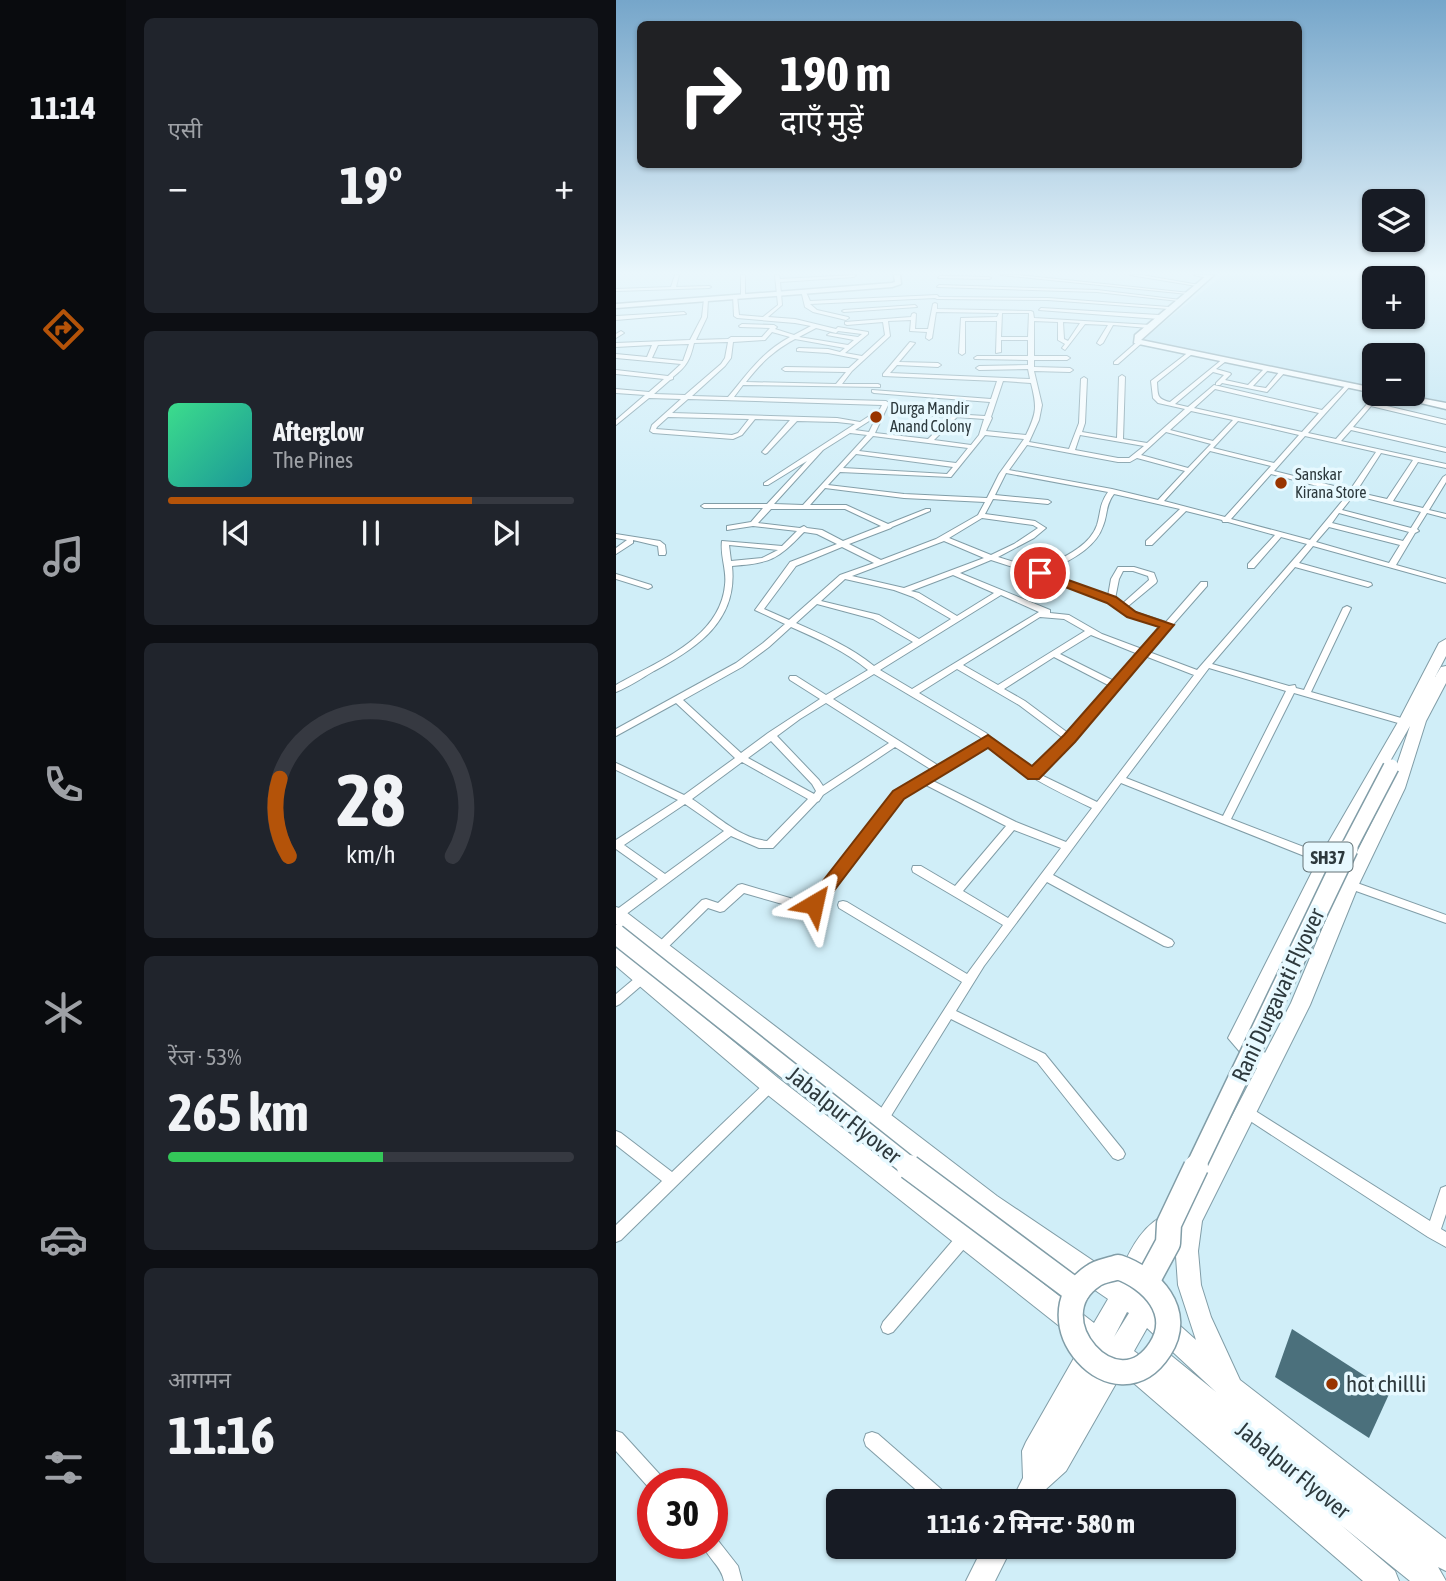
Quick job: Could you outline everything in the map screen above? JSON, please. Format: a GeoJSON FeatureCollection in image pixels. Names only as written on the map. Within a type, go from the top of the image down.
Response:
{"type":"FeatureCollection","features":[{"type":"Feature","properties":{"kind":"main road","name":"SH37"},"geometry":{"type":"LineString","coordinates":[[1267,1069],[1238,1038],[1307,904],[1323,867],[1446,643]]}},
{"type":"Feature","properties":{"kind":"main road"},"geometry":{"type":"LineString","coordinates":[[1032,1489],[1058,1462],[1107,1347],[1137,1289],[1174,1247],[1180,1222],[1246,1111],[1300,1005],[1350,884],[1396,788],[1419,721],[1446,670]]}},
{"type":"Feature","properties":{"kind":"main road"},"geometry":{"type":"LineString","coordinates":[[1390,746],[1391,767]]}},
{"type":"Feature","properties":{"kind":"main road","name":"Rani Durgavati Flyover"},"geometry":{"type":"LineString","coordinates":[[1137,1289],[1154,1234],[1180,1222],[1344,856],[1391,767],[1408,755]]}},
{"type":"Feature","properties":{"kind":"main road"},"geometry":{"type":"LineString","coordinates":[[616,921],[663,952],[989,1204],[1137,1289],[1161,1296],[1167,1311],[1168,1328],[1164,1345],[1154,1358],[1141,1368],[1126,1372],[1109,1370],[1094,1363],[1081,1351],[1073,1335],[1070,1318],[1072,1302],[1089,1276],[1103,1269],[1118,1267],[1137,1289],[1233,1390],[1446,1557]]}},
{"type":"Feature","properties":{"kind":"main road","name":"Jabalpur Flyover"},"geometry":{"type":"LineString","coordinates":[[616,921],[947,1197],[1077,1292]]}},
{"type":"Feature","properties":{"kind":"main road"},"geometry":{"type":"LineString","coordinates":[[616,955],[771,1085],[1107,1347],[1385,1581]]}},
{"type":"Feature","properties":{"kind":"main road"},"geometry":{"type":"LineString","coordinates":[[1180,1222],[1189,1280],[1213,1349],[1233,1390]]}},
{"type":"Feature","properties":{"kind":"main road","name":"Jabalpur Flyover"},"geometry":{"type":"LineString","coordinates":[[1154,1358],[1432,1581]]}},
{"type":"Feature","properties":{"kind":"main road"},"geometry":{"type":"LineString","coordinates":[[980,1581],[991,1559]]}},
{"type":"Feature","properties":{"kind":"street"},"geometry":{"type":"LineString","coordinates":[[649,359],[653,349]]}},
{"type":"Feature","properties":{"kind":"street"},"geometry":{"type":"LineString","coordinates":[[616,422],[671,378],[685,363],[691,349]]}},
{"type":"Feature","properties":{"kind":"street"},"geometry":{"type":"LineString","coordinates":[[730,349],[723,365],[654,426],[653,431],[733,437],[740,434],[754,417]]}},
{"type":"Feature","properties":{"kind":"street"},"geometry":{"type":"LineString","coordinates":[[729,399],[744,384],[760,361],[776,349]]}},
{"type":"Feature","properties":{"kind":"street"},"geometry":{"type":"LineString","coordinates":[[840,354],[847,349]]}},
{"type":"Feature","properties":{"kind":"street"},"geometry":{"type":"LineString","coordinates":[[838,385],[872,349]]}},
{"type":"Feature","properties":{"kind":"street"},"geometry":{"type":"LineString","coordinates":[[867,402],[908,349]]}},
{"type":"Feature","properties":{"kind":"street"},"geometry":{"type":"LineString","coordinates":[[962,349],[962,353]]}},
{"type":"Feature","properties":{"kind":"street"},"geometry":{"type":"LineString","coordinates":[[616,733],[739,665],[791,624],[843,577],[944,539],[981,516],[1005,471],[1027,440],[1036,420],[1039,405],[1031,368],[1031,349]]}},
{"type":"Feature","properties":{"kind":"street"},"geometry":{"type":"LineString","coordinates":[[1116,363],[1132,349]]}},
{"type":"Feature","properties":{"kind":"street"},"geometry":{"type":"LineString","coordinates":[[1171,349],[1362,389]]}},
{"type":"Feature","properties":{"kind":"street"},"geometry":{"type":"LineString","coordinates":[[799,350],[862,358]]}},
{"type":"Feature","properties":{"kind":"street"},"geometry":{"type":"LineString","coordinates":[[1190,353],[1154,381],[1156,398],[1170,405],[1446,467]]}},
{"type":"Feature","properties":{"kind":"street"},"geometry":{"type":"LineString","coordinates":[[616,356],[685,363]]}},
{"type":"Feature","properties":{"kind":"street"},"geometry":{"type":"LineString","coordinates":[[977,358],[1067,358]]}},
{"type":"Feature","properties":{"kind":"street"},"geometry":{"type":"LineString","coordinates":[[1170,405],[1224,360]]}},
{"type":"Feature","properties":{"kind":"street"},"geometry":{"type":"LineString","coordinates":[[895,363],[938,365]]}},
{"type":"Feature","properties":{"kind":"street"},"geometry":{"type":"LineString","coordinates":[[979,368],[1070,370]]}},
{"type":"Feature","properties":{"kind":"street"},"geometry":{"type":"LineString","coordinates":[[785,369],[850,370]]}},
{"type":"Feature","properties":{"kind":"street"},"geometry":{"type":"LineString","coordinates":[[1249,387],[1266,369]]}},
{"type":"Feature","properties":{"kind":"street"},"geometry":{"type":"LineString","coordinates":[[984,433],[1027,440],[1071,452],[1130,460],[1222,381],[1227,373],[1212,370]]}},
{"type":"Feature","properties":{"kind":"street"},"geometry":{"type":"LineString","coordinates":[[616,372],[671,378]]}},
{"type":"Feature","properties":{"kind":"street"},"geometry":{"type":"LineString","coordinates":[[1222,381],[1267,390],[1282,372]]}},
{"type":"Feature","properties":{"kind":"street"},"geometry":{"type":"LineString","coordinates":[[886,374],[1033,381]]}},
{"type":"Feature","properties":{"kind":"street"},"geometry":{"type":"LineString","coordinates":[[1121,439],[1122,377]]}},
{"type":"Feature","properties":{"kind":"street"},"geometry":{"type":"LineString","coordinates":[[968,399],[973,379]]}},
{"type":"Feature","properties":{"kind":"street"},"geometry":{"type":"LineString","coordinates":[[1071,452],[1079,433],[1084,379]]}},
{"type":"Feature","properties":{"kind":"street"},"geometry":{"type":"LineString","coordinates":[[839,470],[946,477],[984,433],[1000,381]]}},
{"type":"Feature","properties":{"kind":"street"},"geometry":{"type":"LineString","coordinates":[[744,384],[838,385],[993,401]]}},
{"type":"Feature","properties":{"kind":"street"},"geometry":{"type":"LineString","coordinates":[[1225,521],[1349,386]]}},
{"type":"Feature","properties":{"kind":"street"},"geometry":{"type":"LineString","coordinates":[[1214,387],[1323,412]]}},
{"type":"Feature","properties":{"kind":"street"},"geometry":{"type":"LineString","coordinates":[[616,391],[688,398],[886,403],[886,410],[872,433],[805,506]]}},
{"type":"Feature","properties":{"kind":"street"},"geometry":{"type":"LineString","coordinates":[[1425,402],[1446,407]]}},
{"type":"Feature","properties":{"kind":"street"},"geometry":{"type":"LineString","coordinates":[[1337,442],[1368,406]]}},
{"type":"Feature","properties":{"kind":"street"},"geometry":{"type":"LineString","coordinates":[[1378,406],[1446,422]]}},
{"type":"Feature","properties":{"kind":"street"},"geometry":{"type":"LineString","coordinates":[[766,484],[884,408]]}},
{"type":"Feature","properties":{"kind":"street"},"geometry":{"type":"LineString","coordinates":[[921,413],[989,418]]}},
{"type":"Feature","properties":{"kind":"street"},"geometry":{"type":"LineString","coordinates":[[667,415],[858,423]]}},
{"type":"Feature","properties":{"kind":"street"},"geometry":{"type":"LineString","coordinates":[[930,441],[955,416]]}},
{"type":"Feature","properties":{"kind":"street"},"geometry":{"type":"LineString","coordinates":[[765,452],[795,419]]}},
{"type":"Feature","properties":{"kind":"street"},"geometry":{"type":"LineString","coordinates":[[1159,503],[1236,420]]}},
{"type":"Feature","properties":{"kind":"street"},"geometry":{"type":"LineString","coordinates":[[1349,429],[1446,449]]}},
{"type":"Feature","properties":{"kind":"street"},"geometry":{"type":"LineString","coordinates":[[848,430],[973,447]]}},
{"type":"Feature","properties":{"kind":"street"},"geometry":{"type":"LineString","coordinates":[[1164,430],[1275,465]]}},
{"type":"Feature","properties":{"kind":"street"},"geometry":{"type":"LineString","coordinates":[[1079,433],[1149,444]]}},
{"type":"Feature","properties":{"kind":"street"},"geometry":{"type":"LineString","coordinates":[[753,524],[821,449]]}},
{"type":"Feature","properties":{"kind":"street"},"geometry":{"type":"LineString","coordinates":[[856,452],[956,465]]}},
{"type":"Feature","properties":{"kind":"street"},"geometry":{"type":"LineString","coordinates":[[881,1119],[969,981],[1010,924],[1199,674],[1338,511],[1379,452]]}},
{"type":"Feature","properties":{"kind":"street"},"geometry":{"type":"LineString","coordinates":[[1136,456],[1190,470]]}},
{"type":"Feature","properties":{"kind":"street"},"geometry":{"type":"LineString","coordinates":[[1389,502],[1416,460]]}},
{"type":"Feature","properties":{"kind":"street"},"geometry":{"type":"LineString","coordinates":[[1005,471],[1112,491],[1446,581]]}},
{"type":"Feature","properties":{"kind":"street"},"geometry":{"type":"LineString","coordinates":[[1269,472],[1446,516]]}},
{"type":"Feature","properties":{"kind":"street"},"geometry":{"type":"LineString","coordinates":[[1391,566],[1427,512],[1446,477]]}},
{"type":"Feature","properties":{"kind":"street"},"geometry":{"type":"LineString","coordinates":[[824,486],[860,491],[1048,502]]}},
{"type":"Feature","properties":{"kind":"street"},"geometry":{"type":"LineString","coordinates":[[846,507],[860,491]]}},
{"type":"Feature","properties":{"kind":"street"},"geometry":{"type":"LineString","coordinates":[[1040,573],[1091,541],[1100,526],[1101,505],[1112,491]]}},
{"type":"Feature","properties":{"kind":"street"},"geometry":{"type":"LineString","coordinates":[[704,506],[846,507],[889,527]]}},
{"type":"Feature","properties":{"kind":"street"},"geometry":{"type":"LineString","coordinates":[[1149,543],[1184,509]]}},
{"type":"Feature","properties":{"kind":"street"},"geometry":{"type":"LineString","coordinates":[[928,510],[787,568],[776,590],[759,610],[859,658],[988,740],[1033,775],[1099,807]]}},
{"type":"Feature","properties":{"kind":"street"},"geometry":{"type":"LineString","coordinates":[[1338,511],[1415,531]]}},
{"type":"Feature","properties":{"kind":"street"},"geometry":{"type":"LineString","coordinates":[[904,591],[1028,539],[1041,526],[981,516]]}},
{"type":"Feature","properties":{"kind":"street"},"geometry":{"type":"LineString","coordinates":[[730,528],[753,524],[804,528],[844,543],[878,562]]}},
{"type":"Feature","properties":{"kind":"street"},"geometry":{"type":"LineString","coordinates":[[1327,524],[1406,544]]}},
{"type":"Feature","properties":{"kind":"street"},"geometry":{"type":"LineString","coordinates":[[727,564],[768,560],[785,548],[804,528]]}},
{"type":"Feature","properties":{"kind":"street"},"geometry":{"type":"LineString","coordinates":[[1251,566],[1279,535]]}},
{"type":"Feature","properties":{"kind":"street"},"geometry":{"type":"LineString","coordinates":[[616,537],[631,541],[656,541],[661,545],[662,553]]}},
{"type":"Feature","properties":{"kind":"street"},"geometry":{"type":"LineString","coordinates":[[944,539],[1111,600],[1121,608],[1167,625]]}},
{"type":"Feature","properties":{"kind":"street"},"geometry":{"type":"LineString","coordinates":[[616,552],[631,541]]}},
{"type":"Feature","properties":{"kind":"street"},"geometry":{"type":"LineString","coordinates":[[616,689],[682,650],[719,617],[729,587],[725,543],[785,548]]}},
{"type":"Feature","properties":{"kind":"street"},"geometry":{"type":"LineString","coordinates":[[1294,564],[1368,584]]}},
{"type":"Feature","properties":{"kind":"street"},"geometry":{"type":"LineString","coordinates":[[1111,600],[1121,569],[1134,569],[1151,575],[1153,581],[1121,608]]}},
{"type":"Feature","properties":{"kind":"street"},"geometry":{"type":"LineString","coordinates":[[951,572],[1047,612]]}},
{"type":"Feature","properties":{"kind":"street"},"geometry":{"type":"LineString","coordinates":[[616,576],[648,587]]}},
{"type":"Feature","properties":{"kind":"street"},"geometry":{"type":"LineString","coordinates":[[843,577],[904,591],[957,620]]}},
{"type":"Feature","properties":{"kind":"street"},"geometry":{"type":"LineString","coordinates":[[1033,775],[1069,738],[1204,584]]}},
{"type":"Feature","properties":{"kind":"street"},"geometry":{"type":"LineString","coordinates":[[666,880],[616,845],[685,800],[771,735],[827,698],[999,593]]}},
{"type":"Feature","properties":{"kind":"street"},"geometry":{"type":"LineString","coordinates":[[816,602],[876,617],[919,642]]}},
{"type":"Feature","properties":{"kind":"street"},"geometry":{"type":"LineString","coordinates":[[1307,692],[1347,608]]}},
{"type":"Feature","properties":{"kind":"street"},"geometry":{"type":"LineString","coordinates":[[912,693],[1039,614],[1066,617],[1091,631],[1199,674]]}},
{"type":"Feature","properties":{"kind":"street"},"geometry":{"type":"LineString","coordinates":[[998,689],[1091,631]]}},
{"type":"Feature","properties":{"kind":"street"},"geometry":{"type":"LineString","coordinates":[[1054,654],[1115,685]]}},
{"type":"Feature","properties":{"kind":"street"},"geometry":{"type":"LineString","coordinates":[[957,665],[998,689],[1069,738]]}},
{"type":"Feature","properties":{"kind":"street"},"geometry":{"type":"LineString","coordinates":[[1207,665],[1292,687],[1405,722]]}},
{"type":"Feature","properties":{"kind":"street"},"geometry":{"type":"LineString","coordinates":[[793,678],[939,770]]}},
{"type":"Feature","properties":{"kind":"street"},"geometry":{"type":"LineString","coordinates":[[1226,820],[1292,687]]}},
{"type":"Feature","properties":{"kind":"street"},"geometry":{"type":"LineString","coordinates":[[678,700],[741,758],[818,796]]}},
{"type":"Feature","properties":{"kind":"street"},"geometry":{"type":"LineString","coordinates":[[771,735],[816,782],[818,796]]}},
{"type":"Feature","properties":{"kind":"street"},"geometry":{"type":"LineString","coordinates":[[616,1001],[644,977],[706,903],[720,908],[742,888],[800,905],[814,904],[899,795],[988,740]]}},
{"type":"Feature","properties":{"kind":"street"},"geometry":{"type":"LineString","coordinates":[[616,766],[685,800],[731,831],[762,845],[769,845],[818,796],[896,742]]}},
{"type":"Feature","properties":{"kind":"street"},"geometry":{"type":"LineString","coordinates":[[1120,779],[1226,820],[1323,867],[1350,884],[1446,919]]}},
{"type":"Feature","properties":{"kind":"street"},"geometry":{"type":"LineString","coordinates":[[924,780],[1012,825],[1068,847]]}},
{"type":"Feature","properties":{"kind":"street"},"geometry":{"type":"LineString","coordinates":[[957,891],[1012,825]]}},
{"type":"Feature","properties":{"kind":"street"},"geometry":{"type":"LineString","coordinates":[[616,921],[731,831]]}},
{"type":"Feature","properties":{"kind":"street"},"geometry":{"type":"LineString","coordinates":[[917,869],[1010,924]]}},
{"type":"Feature","properties":{"kind":"street"},"geometry":{"type":"LineString","coordinates":[[1046,876],[1168,943]]}},
{"type":"Feature","properties":{"kind":"street"},"geometry":{"type":"LineString","coordinates":[[844,905],[969,981]]}},
{"type":"Feature","properties":{"kind":"street"},"geometry":{"type":"LineString","coordinates":[[949,1013],[1041,1058],[1118,1154]]}},
{"type":"Feature","properties":{"kind":"street"},"geometry":{"type":"LineString","coordinates":[[616,1235],[771,1085]]}},
{"type":"Feature","properties":{"kind":"street"},"geometry":{"type":"LineString","coordinates":[[1246,1111],[1446,1240]]}},
{"type":"Feature","properties":{"kind":"street"},"geometry":{"type":"LineString","coordinates":[[616,1137],[671,1180]]}},
{"type":"Feature","properties":{"kind":"street"},"geometry":{"type":"LineString","coordinates":[[1433,1231],[1446,1193]]}},
{"type":"Feature","properties":{"kind":"street"},"geometry":{"type":"LineString","coordinates":[[888,1327],[965,1237]]}},
{"type":"Feature","properties":{"kind":"street"},"geometry":{"type":"LineString","coordinates":[[616,1438],[643,1468]]}},
{"type":"Feature","properties":{"kind":"street"},"geometry":{"type":"LineString","coordinates":[[872,1440],[928,1489]]}},
{"type":"Feature","properties":{"kind":"street"},"geometry":{"type":"LineString","coordinates":[[722,1559],[732,1572],[733,1581]]}},
{"type":"Feature","properties":{"kind":"shaded area"},"geometry":{"type":"Polygon","coordinates":[[[1190,349],[1362,349],[1362,385],[1190,349]]]}},
{"type":"Feature","properties":{"kind":"shaded area"},"geometry":{"type":"Polygon","coordinates":[[[1425,349],[1446,349],[1446,402],[1425,398],[1425,349]]]}},
{"type":"Feature","properties":{"kind":"building","name":"hot chillli"},"geometry":{"type":"Polygon","coordinates":[[[1292,1329],[1390,1392],[1369,1438],[1275,1377],[1292,1329]]]}},
{"type":"Feature","properties":{"kind":"place","name":"Durga Mandir Anand Colony"},"geometry":{"type":"Point","coordinates":[876,417]}},
{"type":"Feature","properties":{"kind":"place","name":"Sanskar Kirana Store"},"geometry":{"type":"Point","coordinates":[1281,483]}},
{"type":"Feature","properties":{"kind":"place","name":"hot chillli"},"geometry":{"type":"Point","coordinates":[1332,1384]}},
{"type":"Feature","properties":{"kind":"route"},"geometry":{"type":"LineString","coordinates":[[814,904],[872,826],[899,795],[988,740],[1033,775],[1069,738],[1167,625],[1132,614],[1111,600],[1040,573]]}}]}
